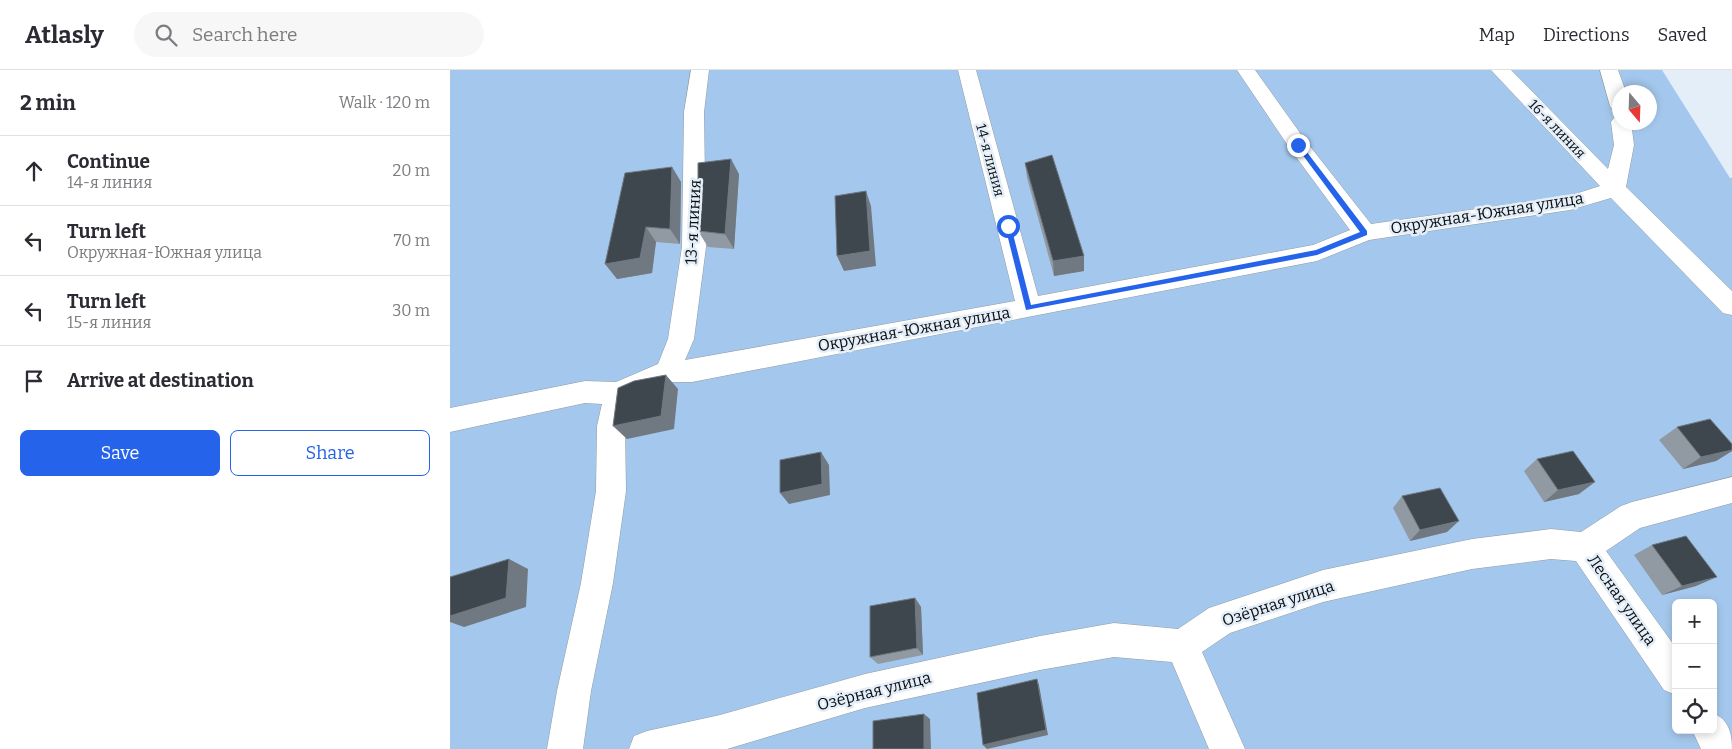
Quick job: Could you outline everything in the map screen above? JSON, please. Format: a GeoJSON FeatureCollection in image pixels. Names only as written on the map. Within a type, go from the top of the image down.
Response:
{"type":"FeatureCollection","features":[{"type":"Feature","properties":{"kind":"street","name":"13-я линия"},"geometry":{"type":"LineString","coordinates":[[668,371],[680,338],[694,247],[694,112],[700,70]]}},
{"type":"Feature","properties":{"kind":"street","name":"14-я линия"},"geometry":{"type":"LineString","coordinates":[[967,70],[1029,308]]}},
{"type":"Feature","properties":{"kind":"street"},"geometry":{"type":"LineString","coordinates":[[1246,70],[1298,145],[1365,233]]}},
{"type":"Feature","properties":{"kind":"street","name":"16-я линия"},"geometry":{"type":"LineString","coordinates":[[1500,70],[1614,189],[1732,306]]}},
{"type":"Feature","properties":{"kind":"street"},"geometry":{"type":"LineString","coordinates":[[1608,70],[1613,85]]}},
{"type":"Feature","properties":{"kind":"street"},"geometry":{"type":"LineString","coordinates":[[1614,189],[1624,145],[1623,130]]}},
{"type":"Feature","properties":{"kind":"street","name":"Окружная-Южная улица"},"geometry":{"type":"LineString","coordinates":[[450,420],[585,392],[618,393],[668,371],[692,371],[1317,253],[1365,233],[1570,203],[1614,189]]}},
{"type":"Feature","properties":{"kind":"street"},"geometry":{"type":"LineString","coordinates":[[565,749],[574,691],[597,583],[611,491],[612,426],[618,393]]}},
{"type":"Feature","properties":{"kind":"street"},"geometry":{"type":"LineString","coordinates":[[1585,547],[1632,516],[1732,490]]}},
{"type":"Feature","properties":{"kind":"street","name":"Озёрная улица"},"geometry":{"type":"LineString","coordinates":[[647,749],[720,733],[864,691],[1040,654],[1114,640],[1182,646],[1221,620],[1323,586],[1472,554],[1551,544],[1585,547]]}},
{"type":"Feature","properties":{"kind":"street","name":"Лесная улица"},"geometry":{"type":"LineString","coordinates":[[1585,547],[1672,672]]}},
{"type":"Feature","properties":{"kind":"street"},"geometry":{"type":"LineString","coordinates":[[1182,646],[1227,749]]}},
{"type":"Feature","properties":{"kind":"street"},"geometry":{"type":"LineString","coordinates":[[1712,734],[1721,749]]}},
{"type":"Feature","properties":{"kind":"shaded area"},"geometry":{"type":"Polygon","coordinates":[[[450,70],[1662,70],[1730,178],[1732,178],[1732,749],[450,749],[450,70]]]}},
{"type":"Feature","properties":{"kind":"building"},"geometry":{"type":"Polygon","coordinates":[[[1052,155],[1084,256],[1053,261],[1025,163],[1052,155]]]}},
{"type":"Feature","properties":{"kind":"building"},"geometry":{"type":"Polygon","coordinates":[[[731,159],[725,234],[698,231],[698,163],[731,159]]]}},
{"type":"Feature","properties":{"kind":"building"},"geometry":{"type":"Polygon","coordinates":[[[672,167],[670,229],[646,227],[640,258],[605,264],[625,173],[672,167]]]}},
{"type":"Feature","properties":{"kind":"building"},"geometry":{"type":"Polygon","coordinates":[[[866,191],[870,251],[837,256],[835,196],[866,191]]]}},
{"type":"Feature","properties":{"kind":"building"},"geometry":{"type":"Polygon","coordinates":[[[666,375],[661,416],[613,426],[618,388],[634,381],[666,375]]]}},
{"type":"Feature","properties":{"kind":"building"},"geometry":{"type":"Polygon","coordinates":[[[1710,419],[1732,444],[1732,450],[1701,457],[1677,427],[1710,419]]]}},
{"type":"Feature","properties":{"kind":"building"},"geometry":{"type":"Polygon","coordinates":[[[1573,451],[1595,482],[1558,490],[1537,459],[1573,451]]]}},
{"type":"Feature","properties":{"kind":"building"},"geometry":{"type":"Polygon","coordinates":[[[821,452],[822,484],[780,493],[780,460],[821,452]]]}},
{"type":"Feature","properties":{"kind":"building"},"geometry":{"type":"Polygon","coordinates":[[[1440,488],[1459,521],[1420,530],[1402,496],[1440,488]]]}},
{"type":"Feature","properties":{"kind":"building"},"geometry":{"type":"Polygon","coordinates":[[[1686,536],[1717,577],[1682,586],[1652,545],[1686,536]]]}},
{"type":"Feature","properties":{"kind":"building"},"geometry":{"type":"Polygon","coordinates":[[[509,559],[506,598],[450,616],[450,577],[509,559]]]}},
{"type":"Feature","properties":{"kind":"building"},"geometry":{"type":"Polygon","coordinates":[[[915,598],[917,648],[870,657],[870,606],[915,598]]]}},
{"type":"Feature","properties":{"kind":"building"},"geometry":{"type":"Polygon","coordinates":[[[1037,679],[1046,730],[983,745],[977,693],[1037,679]]]}},
{"type":"Feature","properties":{"kind":"building"},"geometry":{"type":"Polygon","coordinates":[[[924,714],[924,749],[873,749],[873,721],[924,714]]]}},
{"type":"Feature","properties":{"kind":"route"},"geometry":{"type":"LineString","coordinates":[[1008,226],[1029,308],[1178,278],[1317,253],[1365,233],[1298,145]]}}]}
